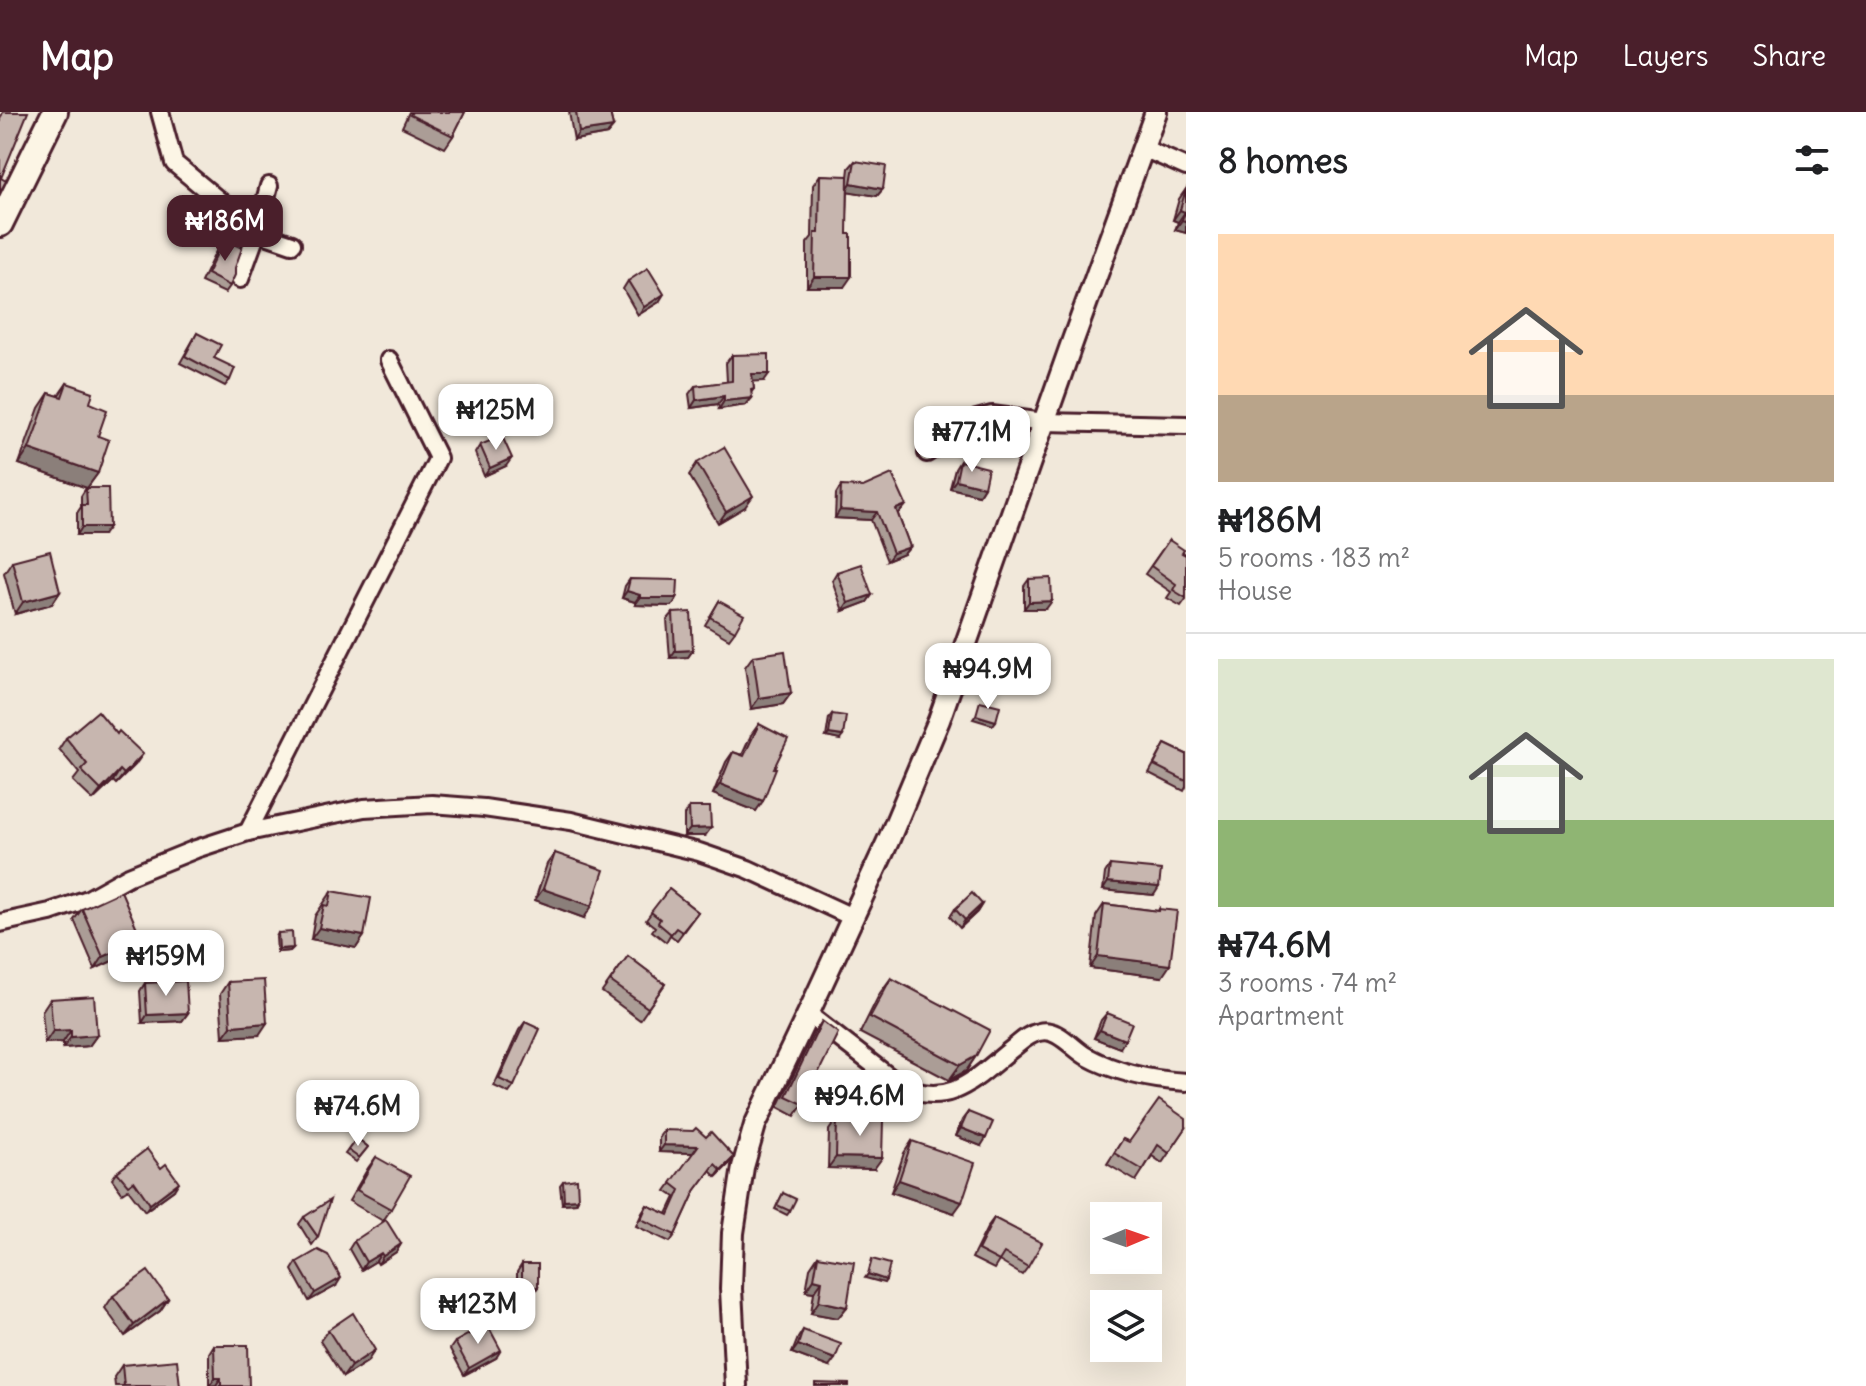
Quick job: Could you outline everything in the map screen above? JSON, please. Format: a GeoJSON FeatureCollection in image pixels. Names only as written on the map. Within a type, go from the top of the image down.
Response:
{"type":"FeatureCollection","features":[{"type":"Feature","properties":{"kind":"main road"},"geometry":{"type":"LineString","coordinates":[[0,224],[55,112]]}},
{"type":"Feature","properties":{"kind":"street"},"geometry":{"type":"LineString","coordinates":[[160,112],[174,163],[257,232],[292,244]]}},
{"type":"Feature","properties":{"kind":"street"},"geometry":{"type":"LineString","coordinates":[[736,1386],[731,1289],[733,1233],[743,1167],[755,1125],[889,839],[939,720],[1156,112]]}},
{"type":"Feature","properties":{"kind":"street"},"geometry":{"type":"LineString","coordinates":[[1143,148],[1186,167]]}},
{"type":"Feature","properties":{"kind":"street"},"geometry":{"type":"LineString","coordinates":[[240,279],[269,186]]}},
{"type":"Feature","properties":{"kind":"street"},"geometry":{"type":"LineString","coordinates":[[248,832],[438,458],[389,360]]}},
{"type":"Feature","properties":{"kind":"street"},"geometry":{"type":"LineString","coordinates":[[927,453],[977,419],[992,415],[1044,422],[1186,425]]}},
{"type":"Feature","properties":{"kind":"street"},"geometry":{"type":"LineString","coordinates":[[0,923],[50,912],[88,899],[129,876],[248,832],[364,808],[432,804],[571,821],[699,852],[748,869],[852,917]]}},
{"type":"Feature","properties":{"kind":"street"},"geometry":{"type":"LineString","coordinates":[[808,1014],[901,1086],[917,1093],[933,1095],[966,1085],[1028,1036],[1046,1031],[1057,1034],[1101,1064],[1138,1076],[1186,1082]]}},
{"type":"Feature","properties":{"kind":"building"},"geometry":{"type":"Polygon","coordinates":[[[3,112],[28,112],[1,178],[6,181],[0,192],[0,119],[3,112]]]}},
{"type":"Feature","properties":{"kind":"building"},"geometry":{"type":"Polygon","coordinates":[[[412,112],[465,112],[453,136],[410,115],[412,112]]]}},
{"type":"Feature","properties":{"kind":"building"},"geometry":{"type":"Polygon","coordinates":[[[576,112],[610,112],[613,127],[579,132],[576,112]]]}},
{"type":"Feature","properties":{"kind":"building"},"geometry":{"type":"Polygon","coordinates":[[[855,161],[886,166],[883,189],[851,183],[855,161]]]}},
{"type":"Feature","properties":{"kind":"building"},"geometry":{"type":"Polygon","coordinates":[[[820,175],[848,176],[847,234],[851,234],[851,277],[814,277],[815,233],[819,233],[820,175]]]}},
{"type":"Feature","properties":{"kind":"building"},"geometry":{"type":"Polygon","coordinates":[[[1186,189],[1186,221],[1182,220],[1185,212],[1180,210],[1186,189]]]}},
{"type":"Feature","properties":{"kind":"building"},"geometry":{"type":"Polygon","coordinates":[[[224,239],[242,248],[230,286],[207,274],[224,239]]]}},
{"type":"Feature","properties":{"kind":"building"},"geometry":{"type":"Polygon","coordinates":[[[648,268],[664,294],[644,307],[628,281],[648,268]]]}},
{"type":"Feature","properties":{"kind":"building"},"geometry":{"type":"Polygon","coordinates":[[[197,333],[221,345],[214,358],[235,368],[230,380],[185,356],[197,333]]]}},
{"type":"Feature","properties":{"kind":"building"},"geometry":{"type":"Polygon","coordinates":[[[769,354],[769,374],[752,374],[752,398],[724,401],[724,396],[696,400],[695,386],[732,381],[732,355],[769,354]]]}},
{"type":"Feature","properties":{"kind":"building"},"geometry":{"type":"Polygon","coordinates":[[[67,383],[93,392],[90,403],[107,410],[98,436],[109,440],[98,473],[29,449],[49,393],[62,397],[67,383]]]}},
{"type":"Feature","properties":{"kind":"building"},"geometry":{"type":"Polygon","coordinates":[[[502,436],[512,458],[490,468],[480,445],[502,436]]]}},
{"type":"Feature","properties":{"kind":"building"},"geometry":{"type":"Polygon","coordinates":[[[724,447],[753,496],[726,512],[697,463],[724,447]]]}},
{"type":"Feature","properties":{"kind":"building"},"geometry":{"type":"Polygon","coordinates":[[[960,461],[988,468],[984,487],[956,480],[960,461]]]}},
{"type":"Feature","properties":{"kind":"building"},"geometry":{"type":"Polygon","coordinates":[[[892,474],[906,505],[896,509],[910,547],[893,553],[877,512],[840,510],[841,486],[863,487],[892,474]]]}},
{"type":"Feature","properties":{"kind":"building"},"geometry":{"type":"Polygon","coordinates":[[[86,488],[108,488],[109,527],[82,527],[82,505],[87,505],[86,488]]]}},
{"type":"Feature","properties":{"kind":"building"},"geometry":{"type":"Polygon","coordinates":[[[1169,540],[1184,550],[1182,553],[1186,555],[1186,598],[1173,590],[1176,584],[1151,566],[1169,540]]]}},
{"type":"Feature","properties":{"kind":"building"},"geometry":{"type":"Polygon","coordinates":[[[50,551],[60,592],[23,602],[12,561],[50,551]]]}},
{"type":"Feature","properties":{"kind":"building"},"geometry":{"type":"Polygon","coordinates":[[[861,564],[872,595],[848,603],[837,572],[861,564]]]}},
{"type":"Feature","properties":{"kind":"building"},"geometry":{"type":"Polygon","coordinates":[[[1051,578],[1052,601],[1029,602],[1029,579],[1051,578]]]}},
{"type":"Feature","properties":{"kind":"building"},"geometry":{"type":"Polygon","coordinates":[[[630,579],[678,580],[677,598],[640,598],[640,595],[627,591],[630,579]]]}},
{"type":"Feature","properties":{"kind":"building"},"geometry":{"type":"Polygon","coordinates":[[[719,601],[744,615],[735,631],[710,617],[719,601]]]}},
{"type":"Feature","properties":{"kind":"building"},"geometry":{"type":"Polygon","coordinates":[[[691,612],[693,650],[675,651],[673,613],[691,612]]]}},
{"type":"Feature","properties":{"kind":"building"},"geometry":{"type":"Polygon","coordinates":[[[785,651],[791,693],[759,698],[753,656],[785,651]]]}},
{"type":"Feature","properties":{"kind":"building"},"geometry":{"type":"Polygon","coordinates":[[[980,701],[1000,706],[996,721],[976,715],[980,701]]]}},
{"type":"Feature","properties":{"kind":"building"},"geometry":{"type":"Polygon","coordinates":[[[98,711],[117,734],[119,731],[143,754],[124,774],[120,770],[101,790],[81,770],[87,764],[66,738],[98,711]]]}},
{"type":"Feature","properties":{"kind":"building"},"geometry":{"type":"Polygon","coordinates":[[[832,714],[846,716],[843,736],[829,734],[832,714]]]}},
{"type":"Feature","properties":{"kind":"building"},"geometry":{"type":"Polygon","coordinates":[[[759,724],[788,739],[763,801],[720,784],[733,752],[744,756],[759,724]]]}},
{"type":"Feature","properties":{"kind":"building"},"geometry":{"type":"Polygon","coordinates":[[[1165,744],[1186,754],[1186,781],[1154,765],[1165,744]]]}},
{"type":"Feature","properties":{"kind":"building"},"geometry":{"type":"Polygon","coordinates":[[[689,807],[710,807],[711,828],[690,829],[689,807]]]}},
{"type":"Feature","properties":{"kind":"building"},"geometry":{"type":"Polygon","coordinates":[[[555,853],[604,870],[592,906],[543,889],[555,853]]]}},
{"type":"Feature","properties":{"kind":"building"},"geometry":{"type":"Polygon","coordinates":[[[1110,865],[1161,870],[1159,887],[1108,882],[1110,865]]]}},
{"type":"Feature","properties":{"kind":"building"},"geometry":{"type":"Polygon","coordinates":[[[669,889],[698,912],[682,932],[676,928],[671,934],[651,912],[669,889]]]}},
{"type":"Feature","properties":{"kind":"building"},"geometry":{"type":"Polygon","coordinates":[[[121,891],[142,940],[103,957],[82,909],[121,891]]]}},
{"type":"Feature","properties":{"kind":"building"},"geometry":{"type":"Polygon","coordinates":[[[332,891],[371,898],[364,936],[319,928],[324,905],[329,906],[332,891]]]}},
{"type":"Feature","properties":{"kind":"building"},"geometry":{"type":"Polygon","coordinates":[[[972,893],[982,904],[965,920],[955,909],[972,893]]]}},
{"type":"Feature","properties":{"kind":"building"},"geometry":{"type":"Polygon","coordinates":[[[1104,904],[1177,911],[1170,965],[1098,956],[1104,904]]]}},
{"type":"Feature","properties":{"kind":"building"},"geometry":{"type":"Polygon","coordinates":[[[292,932],[293,948],[279,949],[278,933],[292,932]]]}},
{"type":"Feature","properties":{"kind":"building"},"geometry":{"type":"Polygon","coordinates":[[[628,956],[665,984],[648,1008],[610,981],[628,956]]]}},
{"type":"Feature","properties":{"kind":"building"},"geometry":{"type":"Polygon","coordinates":[[[891,978],[990,1030],[976,1056],[960,1065],[870,1017],[891,978]]]}},
{"type":"Feature","properties":{"kind":"building"},"geometry":{"type":"Polygon","coordinates":[[[264,980],[267,1023],[231,1026],[228,982],[264,980]]]}},
{"type":"Feature","properties":{"kind":"building"},"geometry":{"type":"Polygon","coordinates":[[[186,981],[188,1013],[147,1015],[145,983],[186,981]]]}},
{"type":"Feature","properties":{"kind":"building"},"geometry":{"type":"Polygon","coordinates":[[[94,996],[97,1035],[71,1037],[71,1030],[53,1031],[50,999],[94,996]]]}},
{"type":"Feature","properties":{"kind":"building"},"geometry":{"type":"Polygon","coordinates":[[[1107,1013],[1132,1023],[1125,1040],[1100,1030],[1107,1013]]]}},
{"type":"Feature","properties":{"kind":"building"},"geometry":{"type":"Polygon","coordinates":[[[822,1021],[838,1033],[803,1104],[786,1096],[822,1021]]]}},
{"type":"Feature","properties":{"kind":"building"},"geometry":{"type":"Polygon","coordinates":[[[525,1022],[540,1029],[514,1086],[499,1079],[525,1022]]]}},
{"type":"Feature","properties":{"kind":"building"},"geometry":{"type":"Polygon","coordinates":[[[1159,1100],[1186,1119],[1186,1128],[1169,1153],[1158,1145],[1143,1170],[1114,1153],[1123,1139],[1129,1142],[1159,1100]]]}},
{"type":"Feature","properties":{"kind":"building"},"geometry":{"type":"Polygon","coordinates":[[[968,1112],[993,1122],[986,1138],[961,1128],[968,1112]]]}},
{"type":"Feature","properties":{"kind":"building"},"geometry":{"type":"Polygon","coordinates":[[[837,1119],[883,1120],[882,1158],[836,1157],[837,1119]]]}},
{"type":"Feature","properties":{"kind":"building"},"geometry":{"type":"Polygon","coordinates":[[[696,1128],[706,1137],[711,1132],[734,1157],[721,1170],[715,1164],[695,1191],[675,1235],[641,1219],[647,1205],[669,1215],[680,1190],[671,1183],[698,1146],[664,1145],[664,1130],[693,1131],[696,1128]]]}},
{"type":"Feature","properties":{"kind":"building"},"geometry":{"type":"Polygon","coordinates":[[[357,1138],[368,1147],[359,1158],[348,1150],[357,1138]]]}},
{"type":"Feature","properties":{"kind":"building"},"geometry":{"type":"Polygon","coordinates":[[[912,1141],[975,1163],[962,1202],[899,1180],[912,1141]]]}},
{"type":"Feature","properties":{"kind":"building"},"geometry":{"type":"Polygon","coordinates":[[[147,1149],[161,1168],[166,1164],[179,1182],[150,1204],[134,1181],[128,1185],[117,1172],[147,1149]]]}},
{"type":"Feature","properties":{"kind":"building"},"geometry":{"type":"Polygon","coordinates":[[[376,1157],[410,1176],[391,1209],[357,1190],[376,1157]]]}},
{"type":"Feature","properties":{"kind":"building"},"geometry":{"type":"Polygon","coordinates":[[[577,1179],[578,1199],[564,1200],[563,1181],[577,1179]]]}},
{"type":"Feature","properties":{"kind":"building"},"geometry":{"type":"Polygon","coordinates":[[[783,1193],[796,1199],[790,1211],[777,1205],[783,1193]]]}},
{"type":"Feature","properties":{"kind":"building"},"geometry":{"type":"Polygon","coordinates":[[[330,1200],[318,1237],[304,1217],[330,1200]]]}},
{"type":"Feature","properties":{"kind":"building"},"geometry":{"type":"Polygon","coordinates":[[[994,1218],[1042,1243],[1028,1267],[1004,1253],[999,1261],[978,1250],[994,1218]]]}},
{"type":"Feature","properties":{"kind":"building"},"geometry":{"type":"Polygon","coordinates":[[[386,1220],[401,1244],[383,1256],[381,1253],[366,1262],[354,1241],[386,1220]]]}},
{"type":"Feature","properties":{"kind":"building"},"geometry":{"type":"Polygon","coordinates":[[[318,1250],[328,1255],[341,1278],[315,1293],[297,1262],[318,1250]]]}},
{"type":"Feature","properties":{"kind":"building"},"geometry":{"type":"Polygon","coordinates":[[[818,1256],[854,1262],[847,1307],[819,1301],[822,1281],[814,1279],[818,1256]]]}},
{"type":"Feature","properties":{"kind":"building"},"geometry":{"type":"Polygon","coordinates":[[[872,1259],[890,1264],[886,1280],[868,1274],[872,1259]]]}},
{"type":"Feature","properties":{"kind":"building"},"geometry":{"type":"Polygon","coordinates":[[[522,1264],[538,1264],[538,1287],[522,1287],[522,1264]]]}},
{"type":"Feature","properties":{"kind":"building"},"geometry":{"type":"Polygon","coordinates":[[[148,1271],[168,1299],[134,1325],[113,1296],[148,1271]]]}},
{"type":"Feature","properties":{"kind":"building"},"geometry":{"type":"Polygon","coordinates":[[[353,1313],[375,1350],[351,1366],[328,1330],[353,1313]]]}},
{"type":"Feature","properties":{"kind":"building"},"geometry":{"type":"Polygon","coordinates":[[[487,1324],[501,1350],[469,1368],[455,1342],[487,1324]]]}},
{"type":"Feature","properties":{"kind":"building"},"geometry":{"type":"Polygon","coordinates":[[[803,1330],[841,1344],[835,1359],[798,1345],[803,1330]]]}},
{"type":"Feature","properties":{"kind":"building"},"geometry":{"type":"Polygon","coordinates":[[[214,1345],[248,1345],[249,1386],[221,1386],[221,1378],[215,1378],[214,1345]]]}},
{"type":"Feature","properties":{"kind":"building"},"geometry":{"type":"Polygon","coordinates":[[[177,1360],[180,1386],[124,1386],[122,1365],[177,1360]]]}},
{"type":"Feature","properties":{"kind":"building"},"geometry":{"type":"Polygon","coordinates":[[[815,1383],[849,1384],[849,1386],[815,1386],[815,1383]]]}}]}
